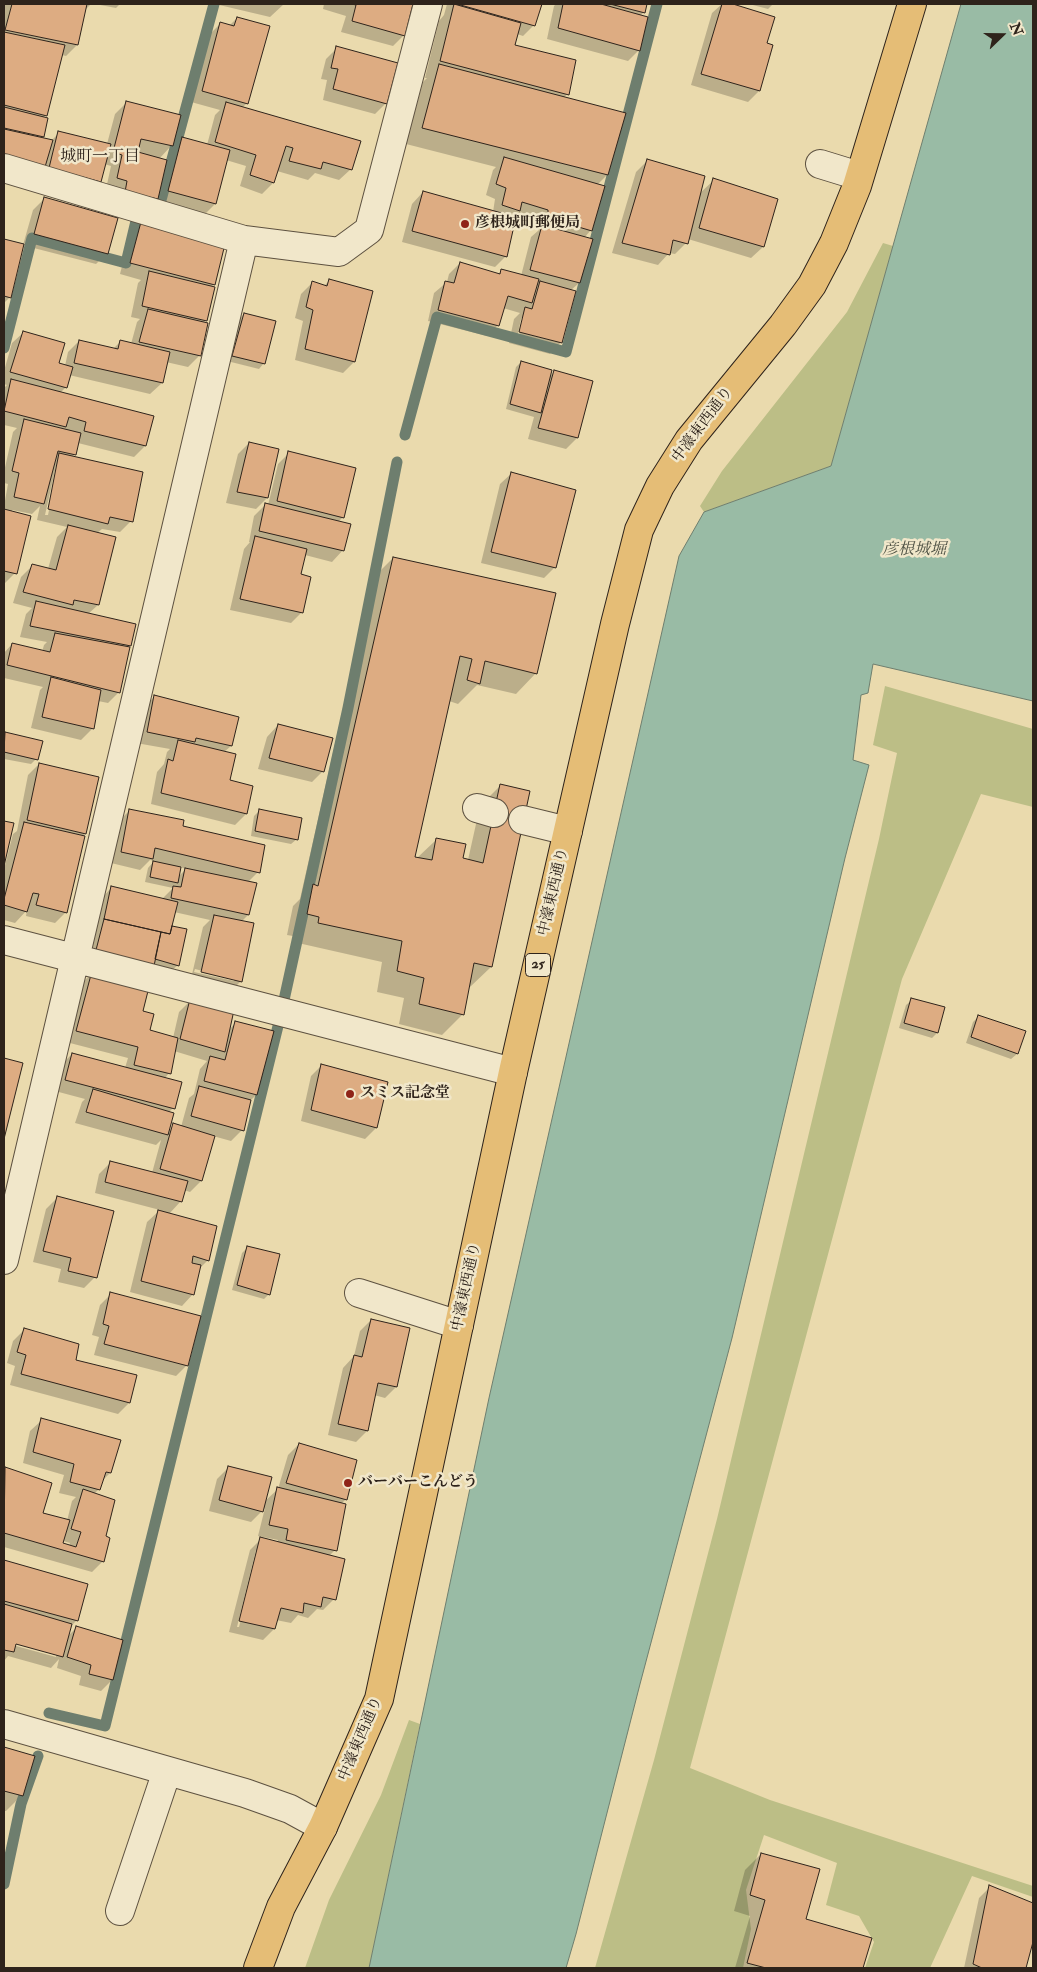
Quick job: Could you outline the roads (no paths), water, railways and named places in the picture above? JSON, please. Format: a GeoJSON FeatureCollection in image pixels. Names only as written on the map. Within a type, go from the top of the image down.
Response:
{"type":"FeatureCollection","features":[{"type":"Feature","properties":{"kind":"main road","name":"中濠東西通り"},"geometry":{"type":"LineString","coordinates":[[258,1968],[281,1907],[323,1827],[379,1699],[513,1072],[626,578],[639,530],[660,486],[688,440],[783,325],[812,285],[834,243],[859,176],[912,4]]}},
{"type":"Feature","properties":{"kind":"street"},"geometry":{"type":"LineString","coordinates":[[4,168],[244,240],[339,252],[369,230],[428,4]]}},
{"type":"Feature","properties":{"kind":"street"},"geometry":{"type":"LineString","coordinates":[[820,164],[859,176]]}},
{"type":"Feature","properties":{"kind":"street"},"geometry":{"type":"LineString","coordinates":[[4,1260],[62,985],[75,959],[215,395],[244,240]]}},
{"type":"Feature","properties":{"kind":"street"},"geometry":{"type":"LineString","coordinates":[[523,820],[568,831]]}},
{"type":"Feature","properties":{"kind":"street"},"geometry":{"type":"LineString","coordinates":[[4,940],[513,1072]]}},
{"type":"Feature","properties":{"kind":"street"},"geometry":{"type":"LineString","coordinates":[[359,1293],[459,1325]]}},
{"type":"Feature","properties":{"kind":"street"},"geometry":{"type":"LineString","coordinates":[[4,1724],[245,1793],[290,1809],[323,1827]]}},
{"type":"Feature","properties":{"kind":"street"},"geometry":{"type":"LineString","coordinates":[[120,1911],[167,1771]]}},
{"type":"Feature","properties":{"kind":"water","name":"彦根城堀"},"geometry":{"type":"Polygon","coordinates":[[[961,4],[1033,4],[1033,701],[873,664],[868,693],[861,695],[853,760],[869,765],[845,858],[732,1338],[566,1968],[369,1968],[489,1398],[679,556],[704,512],[831,466],[961,4]]]}},
{"type":"Feature","properties":{"kind":"waterway"},"geometry":{"type":"LineString","coordinates":[[161,200],[214,4]]}},
{"type":"Feature","properties":{"kind":"waterway"},"geometry":{"type":"LineString","coordinates":[[405,435],[437,317],[566,352],[657,4]]}},
{"type":"Feature","properties":{"kind":"waterway"},"geometry":{"type":"LineString","coordinates":[[4,348],[32,238],[126,263],[136,221]]}},
{"type":"Feature","properties":{"kind":"waterway"},"geometry":{"type":"LineString","coordinates":[[284,1000],[348,708],[397,462]]}},
{"type":"Feature","properties":{"kind":"waterway"},"geometry":{"type":"LineString","coordinates":[[49,1713],[105,1726],[279,1022]]}},
{"type":"Feature","properties":{"kind":"waterway"},"geometry":{"type":"LineString","coordinates":[[4,1884],[21,1804],[38,1756]]}},
{"type":"Feature","properties":{"kind":"place","name":"彦根城町郵便局"},"geometry":{"type":"Point","coordinates":[465,224]}},
{"type":"Feature","properties":{"kind":"place","name":"スミス記念堂"},"geometry":{"type":"Point","coordinates":[350,1094]}},
{"type":"Feature","properties":{"kind":"place","name":"バーバーこんどう"},"geometry":{"type":"Point","coordinates":[348,1483]}},
{"type":"Feature","properties":{"kind":"district","name":"城町一丁目"},"geometry":{"type":"Point","coordinates":[100,158]}}]}
